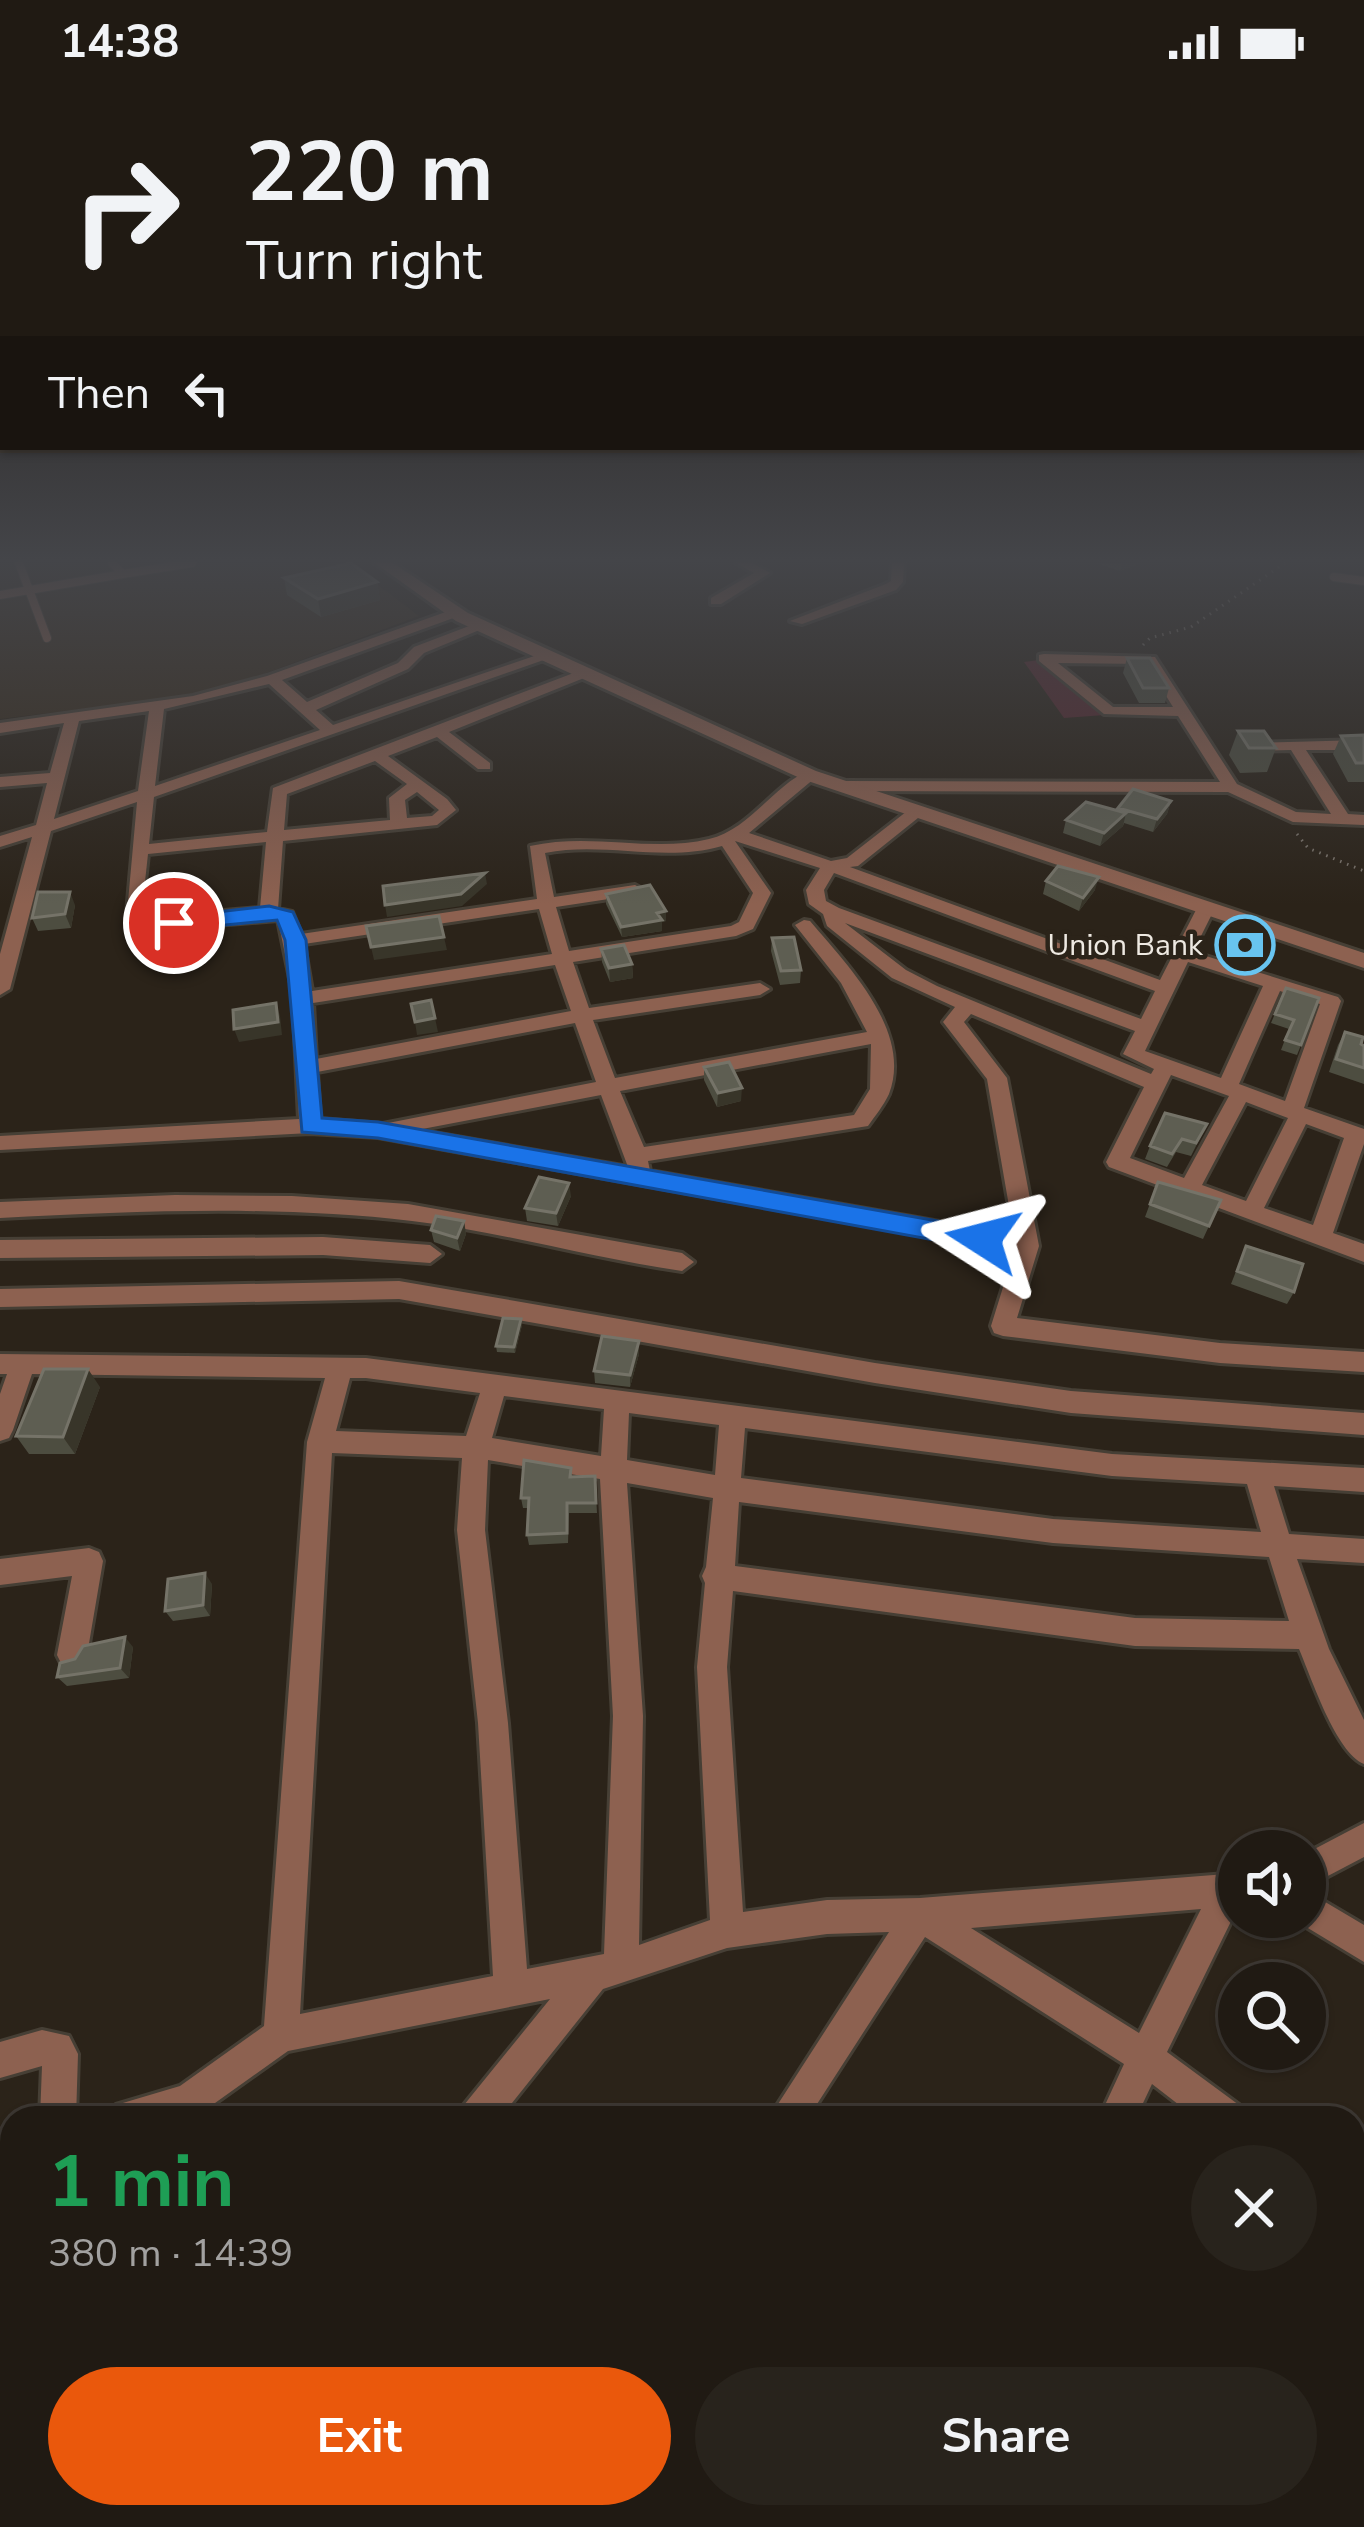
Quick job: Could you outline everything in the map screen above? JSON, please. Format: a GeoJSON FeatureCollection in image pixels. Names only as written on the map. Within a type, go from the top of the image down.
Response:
{"type":"FeatureCollection","features":[{"type":"Feature","properties":{"kind":"street"},"geometry":{"type":"LineString","coordinates":[[0,728],[158,708],[277,677]]}},
{"type":"Feature","properties":{"kind":"street"},"geometry":{"type":"LineString","coordinates":[[307,708],[379,677]]}},
{"type":"Feature","properties":{"kind":"street"},"geometry":{"type":"LineString","coordinates":[[0,837],[146,794],[488,677]]}},
{"type":"Feature","properties":{"kind":"street"},"geometry":{"type":"LineString","coordinates":[[269,912],[279,791],[574,677]]}},
{"type":"Feature","properties":{"kind":"street"},"geometry":{"type":"LineString","coordinates":[[593,677],[809,775],[1364,962]]}},
{"type":"Feature","properties":{"kind":"street"},"geometry":{"type":"LineString","coordinates":[[1067,677],[1109,711],[1183,712]]}},
{"type":"Feature","properties":{"kind":"street"},"geometry":{"type":"LineString","coordinates":[[1161,677],[1231,787]]}},
{"type":"Feature","properties":{"kind":"street"},"geometry":{"type":"LineString","coordinates":[[140,850],[398,825],[446,816],[441,802],[272,679]]}},
{"type":"Feature","properties":{"kind":"street"},"geometry":{"type":"LineString","coordinates":[[158,708],[130,901],[132,920],[142,926],[269,912],[286,916],[295,940],[302,999],[310,1126]]}},
{"type":"Feature","properties":{"kind":"street"},"geometry":{"type":"LineString","coordinates":[[0,989],[72,720]]}},
{"type":"Feature","properties":{"kind":"street"},"geometry":{"type":"LineString","coordinates":[[440,732],[484,766]]}},
{"type":"Feature","properties":{"kind":"street"},"geometry":{"type":"LineString","coordinates":[[1252,746],[1364,745]]}},
{"type":"Feature","properties":{"kind":"street"},"geometry":{"type":"LineString","coordinates":[[1296,746],[1343,820]]}},
{"type":"Feature","properties":{"kind":"street"},"geometry":{"type":"LineString","coordinates":[[639,1166],[562,959],[535,852],[540,847],[614,841],[680,851],[732,837],[809,775]]}},
{"type":"Feature","properties":{"kind":"street"},"geometry":{"type":"LineString","coordinates":[[0,782],[58,777]]}},
{"type":"Feature","properties":{"kind":"street"},"geometry":{"type":"LineString","coordinates":[[398,825],[397,798],[418,784]]}},
{"type":"Feature","properties":{"kind":"street"},"geometry":{"type":"LineString","coordinates":[[843,786],[1231,787],[1293,817],[1364,820]]}},
{"type":"Feature","properties":{"kind":"street"},"geometry":{"type":"LineString","coordinates":[[917,811],[852,862],[830,866],[815,890],[818,904],[1143,1027]]}},
{"type":"Feature","properties":{"kind":"street"},"geometry":{"type":"LineString","coordinates":[[732,837],[830,866],[1164,988]]}},
{"type":"Feature","properties":{"kind":"street"},"geometry":{"type":"LineString","coordinates":[[302,999],[742,928],[762,893],[732,837]]}},
{"type":"Feature","properties":{"kind":"street"},"geometry":{"type":"LineString","coordinates":[[295,940],[644,889]]}},
{"type":"Feature","properties":{"kind":"street"},"geometry":{"type":"LineString","coordinates":[[1161,1074],[1133,1054],[1206,908]]}},
{"type":"Feature","properties":{"kind":"street"},"geometry":{"type":"LineString","coordinates":[[832,911],[833,922],[899,974],[966,1006],[1161,1074],[1234,1091],[1360,1135],[1320,1238]]}},
{"type":"Feature","properties":{"kind":"street"},"geometry":{"type":"LineString","coordinates":[[639,1166],[861,1121],[880,1092],[879,1036],[845,976],[804,925]]}},
{"type":"Feature","properties":{"kind":"street"},"geometry":{"type":"LineString","coordinates":[[1181,954],[1332,1004],[1296,1114],[1250,1212]]}},
{"type":"Feature","properties":{"kind":"street"},"geometry":{"type":"LineString","coordinates":[[1189,1189],[1234,1091],[1274,982]]}},
{"type":"Feature","properties":{"kind":"street"},"geometry":{"type":"LineString","coordinates":[[304,1068],[585,1015],[760,989]]}},
{"type":"Feature","properties":{"kind":"street"},"geometry":{"type":"LineString","coordinates":[[966,1006],[953,1022],[997,1078],[1027,1246],[1004,1326],[1198,1351],[1364,1362]]}},
{"type":"Feature","properties":{"kind":"street"},"geometry":{"type":"LineString","coordinates":[[378,1130],[879,1036]]}},
{"type":"Feature","properties":{"kind":"street"},"geometry":{"type":"LineString","coordinates":[[1161,1074],[1117,1162],[1364,1253]]}},
{"type":"Feature","properties":{"kind":"street"},"geometry":{"type":"LineString","coordinates":[[0,1143],[310,1126],[378,1130],[639,1166],[1027,1246]]}},
{"type":"Feature","properties":{"kind":"street"},"geometry":{"type":"LineString","coordinates":[[0,1210],[179,1201],[341,1209],[466,1220],[621,1255],[682,1262]]}},
{"type":"Feature","properties":{"kind":"street"},"geometry":{"type":"LineString","coordinates":[[0,1250],[323,1246],[430,1254]]}},
{"type":"Feature","properties":{"kind":"street"},"geometry":{"type":"LineString","coordinates":[[0,1298],[399,1290],[1070,1402],[1364,1424]]}},
{"type":"Feature","properties":{"kind":"street"},"geometry":{"type":"LineString","coordinates":[[0,1430],[12,1365],[340,1367],[1112,1465],[1364,1480]]}},
{"type":"Feature","properties":{"kind":"street"},"geometry":{"type":"LineString","coordinates":[[281,2035],[320,1442],[340,1367]]}},
{"type":"Feature","properties":{"kind":"street"},"geometry":{"type":"LineString","coordinates":[[495,1385],[476,1447],[472,1530],[495,1746],[511,1990]]}},
{"type":"Feature","properties":{"kind":"street"},"geometry":{"type":"LineString","coordinates":[[488,2106],[608,1969],[628,1715],[613,1469],[617,1401]]}},
{"type":"Feature","properties":{"kind":"street"},"geometry":{"type":"LineString","coordinates":[[727,1931],[712,1666],[716,1576],[733,1418]]}},
{"type":"Feature","properties":{"kind":"street"},"geometry":{"type":"LineString","coordinates":[[320,1442],[476,1447],[725,1487],[1053,1531],[1364,1551]]}},
{"type":"Feature","properties":{"kind":"street"},"geometry":{"type":"LineString","coordinates":[[1256,1471],[1306,1635],[1344,1718],[1364,1749]]}},
{"type":"Feature","properties":{"kind":"street"},"geometry":{"type":"LineString","coordinates":[[0,1573],[89,1561],[72,1654]]}},
{"type":"Feature","properties":{"kind":"street"},"geometry":{"type":"LineString","coordinates":[[716,1576],[1135,1632],[1306,1635]]}},
{"type":"Feature","properties":{"kind":"street"},"geometry":{"type":"LineString","coordinates":[[1326,1860],[1364,1839]]}},
{"type":"Feature","properties":{"kind":"street"},"geometry":{"type":"LineString","coordinates":[[187,2106],[281,2035],[608,1969],[727,1931],[826,1917],[920,1916],[1218,1891]]}},
{"type":"Feature","properties":{"kind":"street"},"geometry":{"type":"LineString","coordinates":[[920,1916],[1145,2057],[1210,2106]]}},
{"type":"Feature","properties":{"kind":"street"},"geometry":{"type":"LineString","coordinates":[[795,2106],[920,1916]]}},
{"type":"Feature","properties":{"kind":"street"},"geometry":{"type":"LineString","coordinates":[[1123,2106],[1218,1918]]}},
{"type":"Feature","properties":{"kind":"street"},"geometry":{"type":"LineString","coordinates":[[1326,1921],[1364,1945]]}},
{"type":"Feature","properties":{"kind":"street"},"geometry":{"type":"LineString","coordinates":[[0,2060],[56,2049],[60,2054],[58,2106]]}},
{"type":"Feature","properties":{"kind":"path"},"geometry":{"type":"LineString","coordinates":[[1293,817],[1298,837],[1309,848],[1364,871]]}},
{"type":"Feature","properties":{"kind":"shaded area"},"geometry":{"type":"Polygon","coordinates":[[[0,677],[256,677],[188,696],[0,719],[0,677]]]}},
{"type":"Feature","properties":{"kind":"shaded area"},"geometry":{"type":"Polygon","coordinates":[[[1035,677],[1059,677],[1105,715],[1064,718],[1035,677]]]}},
{"type":"Feature","properties":{"kind":"building"},"geometry":{"type":"Polygon","coordinates":[[[1137,677],[1162,677],[1169,688],[1143,688],[1137,677]]]}},
{"type":"Feature","properties":{"kind":"building"},"geometry":{"type":"Polygon","coordinates":[[[1238,731],[1264,731],[1276,748],[1249,748],[1238,731]]]}},
{"type":"Feature","properties":{"kind":"building"},"geometry":{"type":"Polygon","coordinates":[[[1364,735],[1364,763],[1356,763],[1341,736],[1364,735]]]}},
{"type":"Feature","properties":{"kind":"building"},"geometry":{"type":"Polygon","coordinates":[[[1133,789],[1171,801],[1157,819],[1118,808],[1133,789]]]}},
{"type":"Feature","properties":{"kind":"building"},"geometry":{"type":"Polygon","coordinates":[[[1086,802],[1126,813],[1104,833],[1066,820],[1086,802]]]}},
{"type":"Feature","properties":{"kind":"building"},"geometry":{"type":"Polygon","coordinates":[[[1058,866],[1099,877],[1083,898],[1046,881],[1058,866]]]}},
{"type":"Feature","properties":{"kind":"building"},"geometry":{"type":"Polygon","coordinates":[[[485,873],[461,894],[385,905],[383,886],[485,873]]]}},
{"type":"Feature","properties":{"kind":"building"},"geometry":{"type":"Polygon","coordinates":[[[650,885],[666,911],[657,913],[662,920],[621,927],[606,894],[650,885]]]}},
{"type":"Feature","properties":{"kind":"building"},"geometry":{"type":"Polygon","coordinates":[[[38,892],[70,892],[65,914],[32,918],[38,892]]]}},
{"type":"Feature","properties":{"kind":"building"},"geometry":{"type":"Polygon","coordinates":[[[439,916],[444,937],[371,947],[366,926],[439,916]]]}},
{"type":"Feature","properties":{"kind":"building"},"geometry":{"type":"Polygon","coordinates":[[[794,937],[801,970],[781,971],[772,938],[794,937]]]}},
{"type":"Feature","properties":{"kind":"building"},"geometry":{"type":"Polygon","coordinates":[[[624,945],[632,964],[609,968],[601,949],[624,945]]]}},
{"type":"Feature","properties":{"kind":"building"},"geometry":{"type":"Polygon","coordinates":[[[1286,988],[1319,998],[1301,1045],[1285,1040],[1294,1020],[1275,1014],[1286,988]]]}},
{"type":"Feature","properties":{"kind":"building"},"geometry":{"type":"Polygon","coordinates":[[[431,1000],[435,1018],[415,1022],[411,1004],[431,1000]]]}},
{"type":"Feature","properties":{"kind":"building"},"geometry":{"type":"Polygon","coordinates":[[[276,1003],[278,1022],[234,1029],[233,1010],[276,1003]]]}},
{"type":"Feature","properties":{"kind":"building"},"geometry":{"type":"Polygon","coordinates":[[[1345,1032],[1363,1037],[1364,1068],[1336,1059],[1345,1032]]]}},
{"type":"Feature","properties":{"kind":"building"},"geometry":{"type":"Polygon","coordinates":[[[729,1062],[742,1088],[718,1093],[704,1067],[729,1062]]]}},
{"type":"Feature","properties":{"kind":"building"},"geometry":{"type":"Polygon","coordinates":[[[1165,1113],[1207,1124],[1196,1143],[1182,1139],[1172,1154],[1150,1146],[1165,1113]]]}},
{"type":"Feature","properties":{"kind":"building"},"geometry":{"type":"Polygon","coordinates":[[[539,1177],[569,1183],[556,1213],[525,1208],[539,1177]]]}},
{"type":"Feature","properties":{"kind":"building"},"geometry":{"type":"Polygon","coordinates":[[[1158,1182],[1221,1200],[1209,1226],[1150,1204],[1158,1182]]]}},
{"type":"Feature","properties":{"kind":"building"},"geometry":{"type":"Polygon","coordinates":[[[436,1216],[464,1221],[457,1238],[431,1230],[436,1216]]]}},
{"type":"Feature","properties":{"kind":"building"},"geometry":{"type":"Polygon","coordinates":[[[1246,1246],[1303,1264],[1294,1292],[1237,1271],[1246,1246]]]}},
{"type":"Feature","properties":{"kind":"building"},"geometry":{"type":"Polygon","coordinates":[[[503,1318],[521,1319],[514,1347],[496,1346],[503,1318]]]}},
{"type":"Feature","properties":{"kind":"building"},"geometry":{"type":"Polygon","coordinates":[[[602,1336],[639,1341],[630,1375],[594,1371],[602,1336]]]}},
{"type":"Feature","properties":{"kind":"building"},"geometry":{"type":"Polygon","coordinates":[[[44,1369],[88,1369],[63,1437],[16,1436],[44,1369]]]}},
{"type":"Feature","properties":{"kind":"building"},"geometry":{"type":"Polygon","coordinates":[[[524,1460],[571,1468],[570,1477],[595,1476],[596,1503],[567,1503],[567,1533],[527,1535],[529,1498],[521,1498],[524,1460]]]}},
{"type":"Feature","properties":{"kind":"building"},"geometry":{"type":"Polygon","coordinates":[[[205,1573],[203,1605],[165,1611],[168,1579],[205,1573]]]}},
{"type":"Feature","properties":{"kind":"building"},"geometry":{"type":"Polygon","coordinates":[[[125,1637],[120,1668],[57,1677],[60,1663],[75,1659],[83,1646],[125,1637]]]}},
{"type":"Feature","properties":{"kind":"place","name":"Union Bank"},"geometry":{"type":"Point","coordinates":[1245,945]}},
{"type":"Feature","properties":{"kind":"route"},"geometry":{"type":"LineString","coordinates":[[174,923],[269,912],[286,916],[295,940],[302,999],[310,1126],[378,1130],[983,1239]]}}]}
